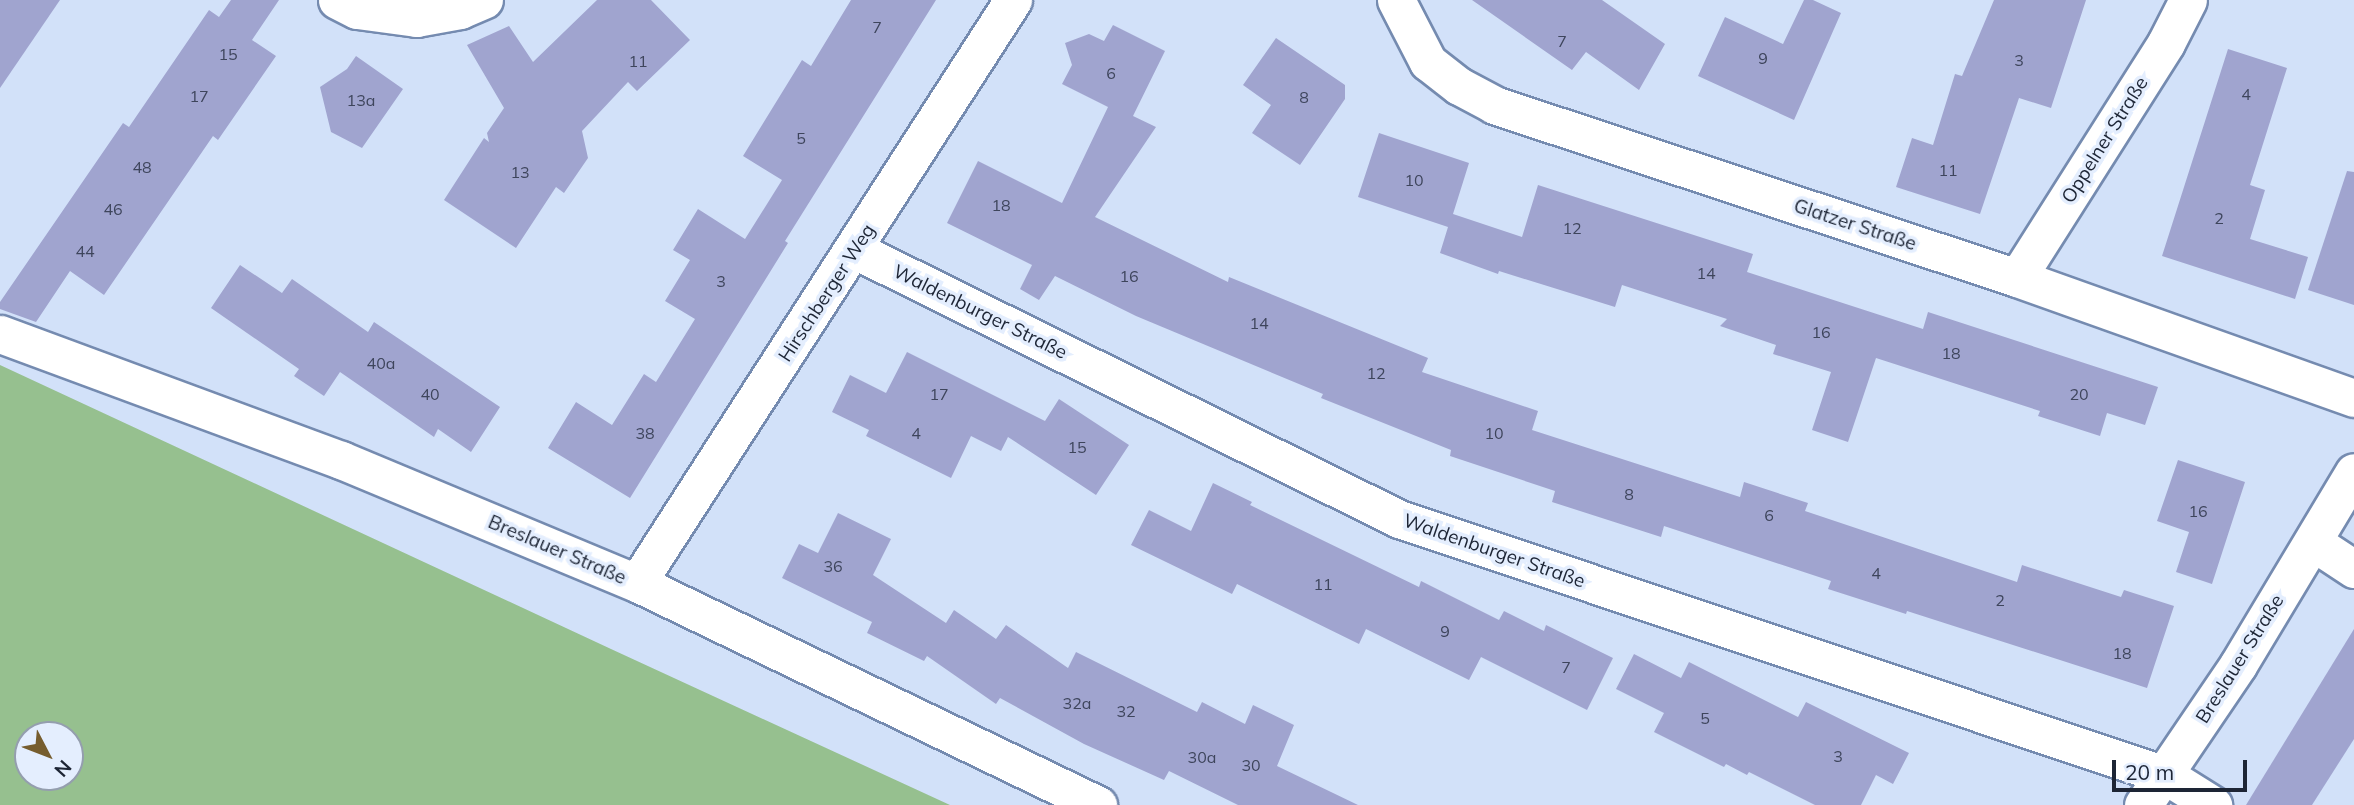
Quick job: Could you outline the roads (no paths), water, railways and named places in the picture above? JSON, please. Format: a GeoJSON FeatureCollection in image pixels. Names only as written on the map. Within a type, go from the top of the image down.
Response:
{"type":"FeatureCollection","features":[{"type":"Feature","properties":{"kind":"street"},"geometry":{"type":"LineString","coordinates":[[337,0],[357,10],[416,18],[460,10],[484,0]]}},
{"type":"Feature","properties":{"kind":"street","name":"Hirschberger Weg"},"geometry":{"type":"LineString","coordinates":[[637,583],[855,250],[1013,0]]}},
{"type":"Feature","properties":{"kind":"street","name":"Glatzer Straße"},"geometry":{"type":"LineString","coordinates":[[1396,0],[1428,62],[1459,86],[1494,105],[2017,278],[2354,398]]}},
{"type":"Feature","properties":{"kind":"street","name":"Oppelner Straße"},"geometry":{"type":"LineString","coordinates":[[2017,278],[2166,43],[2188,0]]}},
{"type":"Feature","properties":{"kind":"street","name":"Waldenburger Straße"},"geometry":{"type":"LineString","coordinates":[[855,250],[1399,519],[2165,775]]}},
{"type":"Feature","properties":{"kind":"street","name":"Breslauer Straße"},"geometry":{"type":"LineString","coordinates":[[0,334],[341,460],[637,583],[1098,805]]}},
{"type":"Feature","properties":{"kind":"street","name":"Breslauer Straße"},"geometry":{"type":"LineString","coordinates":[[2143,805],[2238,665],[2354,472]]}},
{"type":"Feature","properties":{"kind":"street"},"geometry":{"type":"LineString","coordinates":[[2313,542],[2354,569]]}},
{"type":"Feature","properties":{"kind":"street"},"geometry":{"type":"LineString","coordinates":[[2165,775],[2213,805]]}}]}
